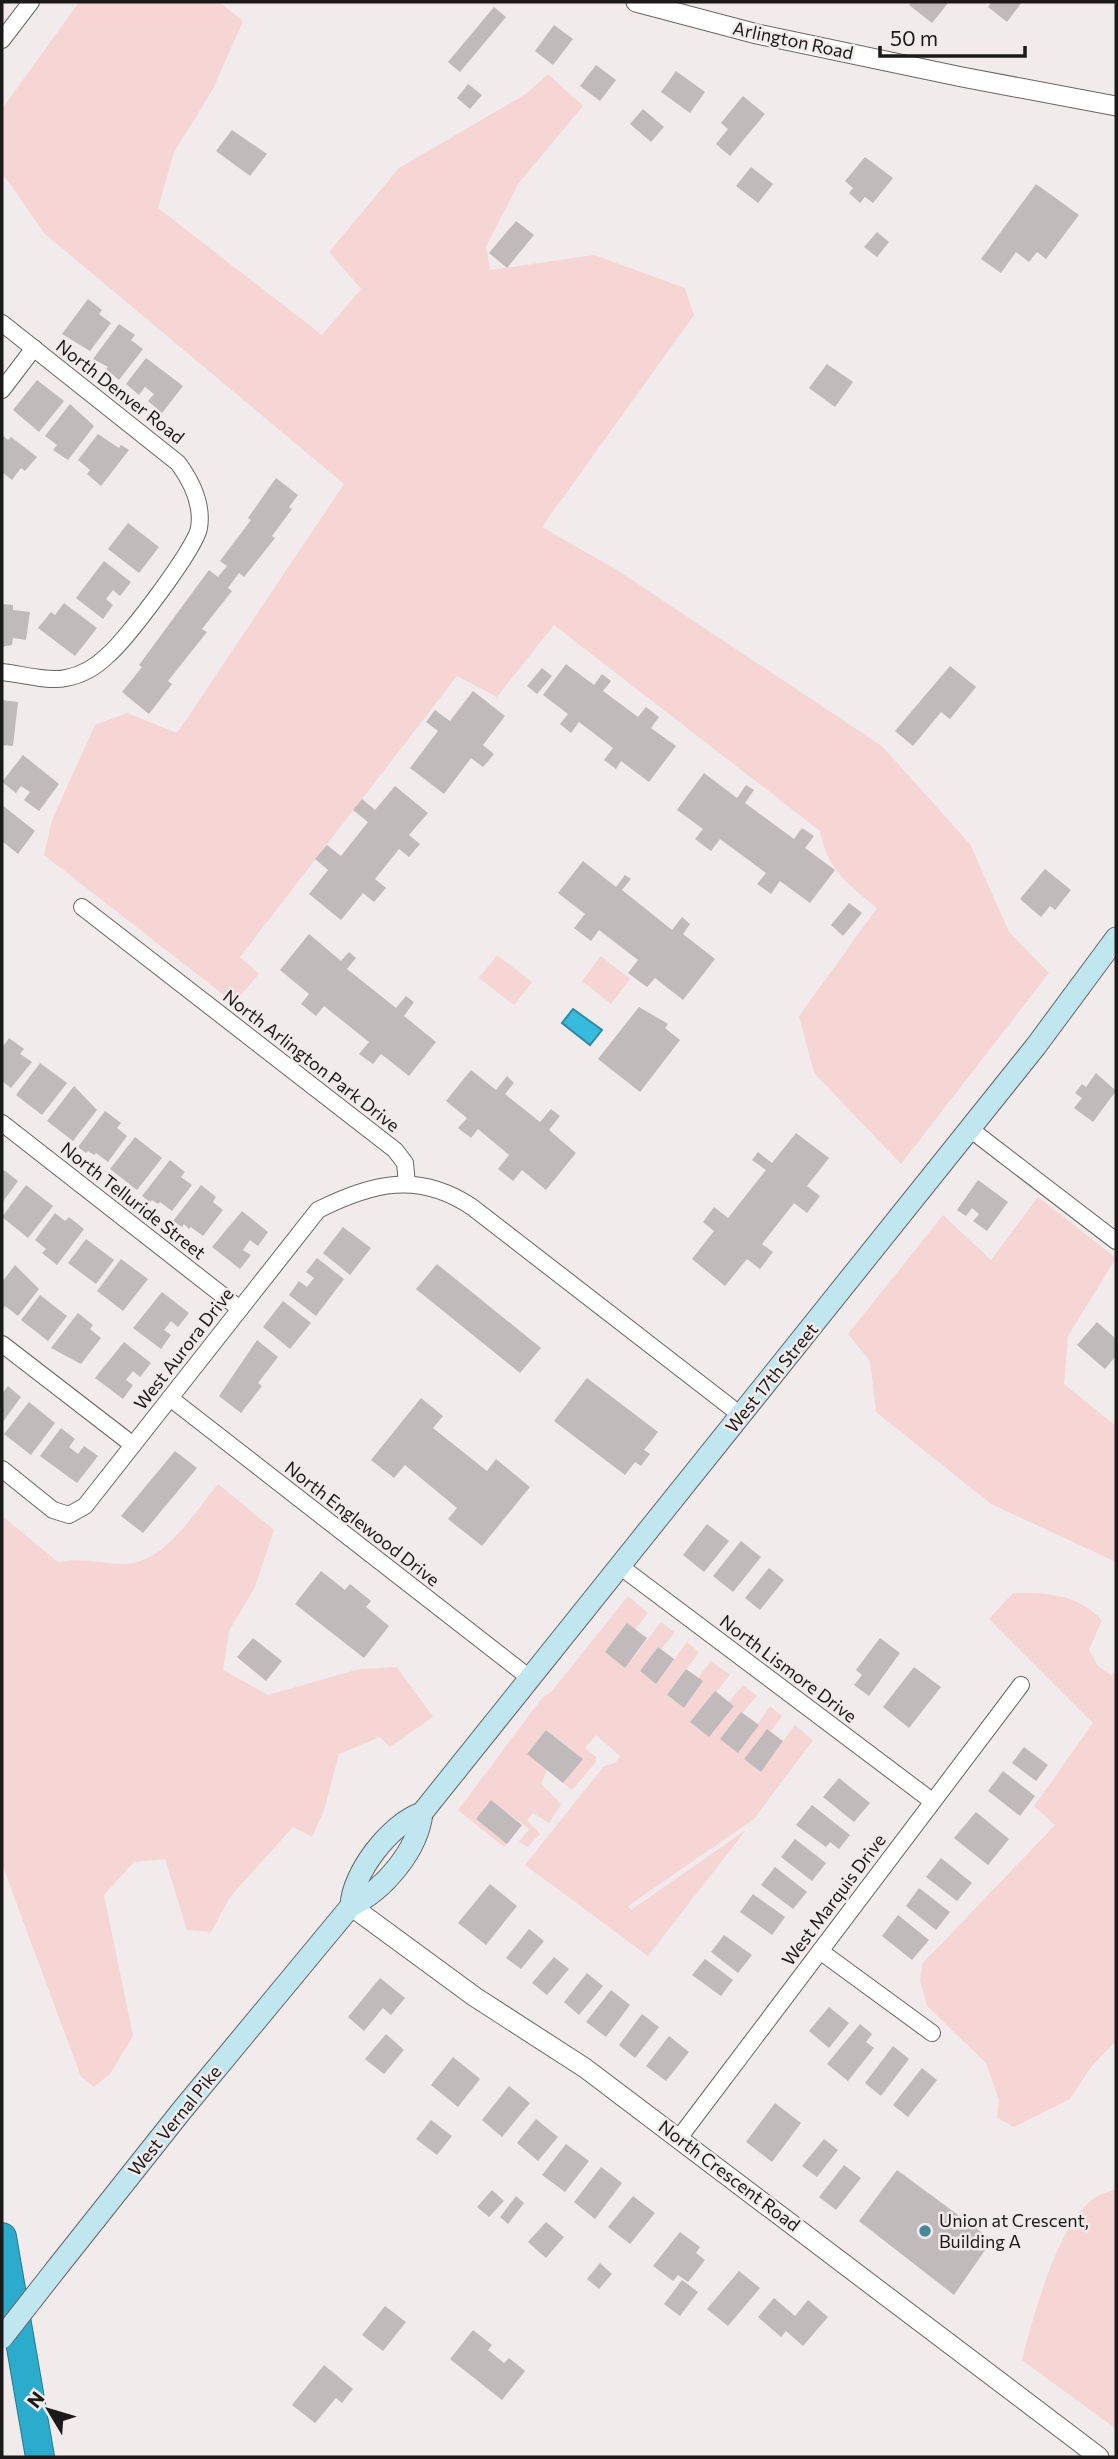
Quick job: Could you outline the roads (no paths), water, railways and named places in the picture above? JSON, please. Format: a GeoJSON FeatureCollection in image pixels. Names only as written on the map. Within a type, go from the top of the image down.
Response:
{"type":"FeatureCollection","features":[{"type":"Feature","properties":{"kind":"highway"},"geometry":{"type":"LineString","coordinates":[[2,2237],[40,2457]]}},
{"type":"Feature","properties":{"kind":"main road","name":"West 17th Street"},"geometry":{"type":"LineString","coordinates":[[351,1906],[375,1892],[406,1853],[417,1838],[422,1813],[970,1129],[1116,938]]}},
{"type":"Feature","properties":{"kind":"main road","name":"West Vernal Pike"},"geometry":{"type":"LineString","coordinates":[[2,2338],[183,2109],[351,1906]]}},
{"type":"Feature","properties":{"kind":"street"},"geometry":{"type":"LineString","coordinates":[[2,40],[31,2]]}},
{"type":"Feature","properties":{"kind":"street","name":"Arlington Road"},"geometry":{"type":"LineString","coordinates":[[636,2],[757,34],[962,78],[1116,106]]}},
{"type":"Feature","properties":{"kind":"street","name":"North Denver Road"},"geometry":{"type":"LineString","coordinates":[[2,323],[178,463],[192,483],[198,504],[199,529],[186,556],[110,654],[88,670],[64,679],[2,672]]}},
{"type":"Feature","properties":{"kind":"street"},"geometry":{"type":"LineString","coordinates":[[2,390],[34,348]]}},
{"type":"Feature","properties":{"kind":"street","name":"North Arlington Park Drive"},"geometry":{"type":"LineString","coordinates":[[82,907],[395,1150],[405,1163],[407,1184]]}},
{"type":"Feature","properties":{"kind":"street","name":"North Telluride Street"},"geometry":{"type":"LineString","coordinates":[[2,1123],[240,1309]]}},
{"type":"Feature","properties":{"kind":"street"},"geometry":{"type":"LineString","coordinates":[[970,1129],[1116,1241]]}},
{"type":"Feature","properties":{"kind":"street"},"geometry":{"type":"LineString","coordinates":[[407,1184],[442,1191],[472,1207],[741,1416]]}},
{"type":"Feature","properties":{"kind":"street","name":"West Aurora Drive"},"geometry":{"type":"LineString","coordinates":[[2,1468],[54,1510],[69,1515],[85,1506],[318,1210],[370,1187],[407,1184]]}},
{"type":"Feature","properties":{"kind":"street"},"geometry":{"type":"LineString","coordinates":[[2,1344],[133,1445]]}},
{"type":"Feature","properties":{"kind":"street","name":"North Englewood Drive"},"geometry":{"type":"LineString","coordinates":[[170,1398],[531,1679]]}},
{"type":"Feature","properties":{"kind":"street","name":"North Lismore Drive"},"geometry":{"type":"LineString","coordinates":[[621,1567],[932,1801]]}},
{"type":"Feature","properties":{"kind":"street","name":"West Marquis Drive"},"geometry":{"type":"LineString","coordinates":[[679,2138],[1021,1685]]}},
{"type":"Feature","properties":{"kind":"street","name":"North Crescent Road"},"geometry":{"type":"LineString","coordinates":[[351,1906],[475,1997],[585,2068],[1099,2457]]}},
{"type":"Feature","properties":{"kind":"street"},"geometry":{"type":"LineString","coordinates":[[820,1951],[932,2033]]}},
{"type":"Feature","properties":{"kind":"water"},"geometry":{"type":"Polygon","coordinates":[[[573,1009],[602,1030],[590,1045],[562,1023],[573,1009]]]}},
{"type":"Feature","properties":{"kind":"place","name":"Union at Crescent, Building A"},"geometry":{"type":"Point","coordinates":[925,2231]}}]}
